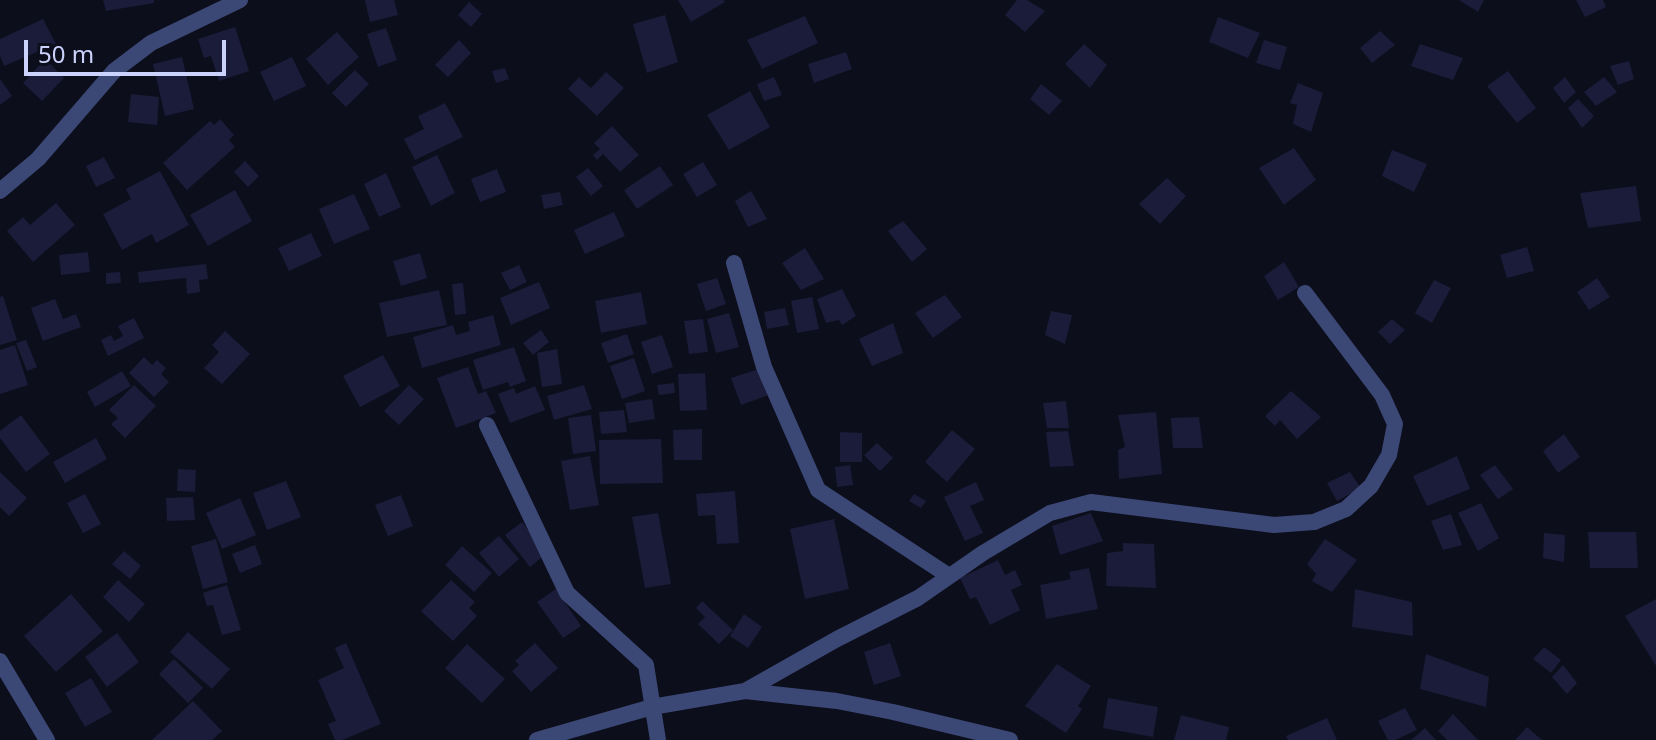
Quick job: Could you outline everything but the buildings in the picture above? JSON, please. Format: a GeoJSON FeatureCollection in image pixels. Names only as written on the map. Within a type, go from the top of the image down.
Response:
{"type":"FeatureCollection","features":[{"type":"Feature","properties":{"kind":"street"},"geometry":{"type":"LineString","coordinates":[[0,191],[38,159],[114,71],[151,43],[240,0]]}},
{"type":"Feature","properties":{"kind":"street"},"geometry":{"type":"LineString","coordinates":[[734,263],[764,367],[818,490],[949,576]]}},
{"type":"Feature","properties":{"kind":"street"},"geometry":{"type":"LineString","coordinates":[[745,691],[918,598],[1050,513],[1091,502],[1274,525],[1314,522],[1346,509],[1371,486],[1389,455],[1395,424],[1382,395],[1305,293]]}},
{"type":"Feature","properties":{"kind":"street"},"geometry":{"type":"LineString","coordinates":[[487,425],[567,593],[646,665],[658,740]]}},
{"type":"Feature","properties":{"kind":"street"},"geometry":{"type":"LineString","coordinates":[[0,661],[47,740]]}},
{"type":"Feature","properties":{"kind":"street"},"geometry":{"type":"LineString","coordinates":[[537,740],[652,707],[745,691],[837,701],[1010,740]]}}]}
